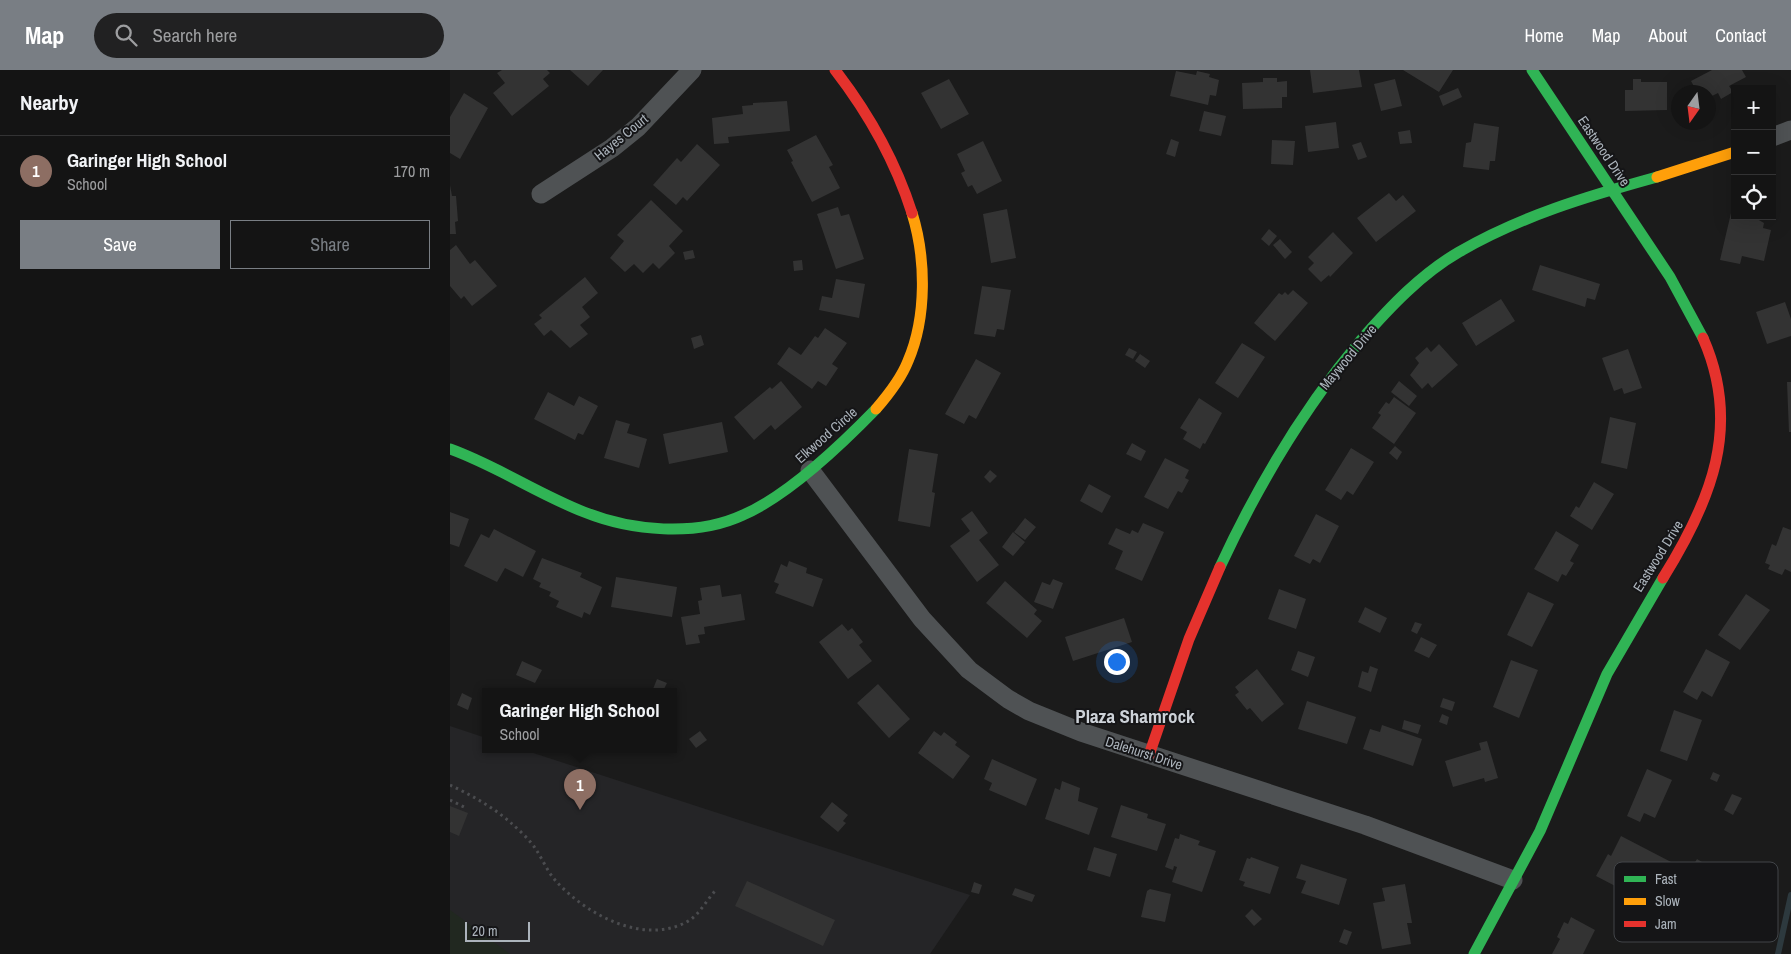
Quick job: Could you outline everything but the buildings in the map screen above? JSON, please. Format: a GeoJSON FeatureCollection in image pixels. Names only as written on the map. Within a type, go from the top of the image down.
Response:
{"type":"FeatureCollection","features":[{"type":"Feature","properties":{"kind":"street","name":"Hayes Court"},"geometry":{"type":"LineString","coordinates":[[541,194],[612,148],[638,127],[692,70]]}},
{"type":"Feature","properties":{"kind":"street","name":"Elkwood Circle"},"geometry":{"type":"LineString","coordinates":[[450,449],[601,518],[646,528],[689,528],[720,524],[746,516],[810,470],[868,418],[894,387],[906,367],[913,347],[921,303],[922,263],[911,205],[888,153],[857,96],[835,70]]}},
{"type":"Feature","properties":{"kind":"street","name":"Eastwood Drive"},"geometry":{"type":"LineString","coordinates":[[1474,954],[1540,832],[1608,672],[1642,610],[1697,522],[1711,482],[1720,448],[1722,430],[1720,396],[1710,354],[1697,325],[1532,70]]}},
{"type":"Feature","properties":{"kind":"street"},"geometry":{"type":"LineString","coordinates":[[1776,136],[1791,130]]}},
{"type":"Feature","properties":{"kind":"street","name":"Maywood Drive"},"geometry":{"type":"LineString","coordinates":[[1150,755],[1182,655],[1250,505],[1290,432],[1344,357],[1393,305],[1452,256],[1472,245],[1578,199],[1659,178],[1731,153]]}},
{"type":"Feature","properties":{"kind":"street","name":"Dalehurst Drive"},"geometry":{"type":"LineString","coordinates":[[810,470],[922,619],[969,670],[988,686],[1029,711],[1081,732],[1365,825],[1513,880]]}},
{"type":"Feature","properties":{"kind":"path"},"geometry":{"type":"LineString","coordinates":[[450,785],[472,795],[511,823],[534,846],[554,880],[583,906],[612,921],[638,929],[667,930],[692,919],[714,891]]}},
{"type":"Feature","properties":{"kind":"path"},"geometry":{"type":"LineString","coordinates":[[450,800],[464,806]]}},
{"type":"Feature","properties":{"kind":"shaded area"},"geometry":{"type":"Polygon","coordinates":[[[450,726],[482,737],[482,753],[533,753],[970,895],[930,954],[450,954],[450,726]]]}},
{"type":"Feature","properties":{"kind":"shaded area"},"geometry":{"type":"Polygon","coordinates":[[[450,910],[510,954],[450,954],[450,910]]]}},
{"type":"Feature","properties":{"kind":"waterway"},"geometry":{"type":"LineString","coordinates":[[1778,954],[1791,895]]}},
{"type":"Feature","properties":{"kind":"traffic: fast"},"geometry":{"type":"LineString","coordinates":[[1532,70],[1670,277],[1703,338]]}},
{"type":"Feature","properties":{"kind":"traffic: fast"},"geometry":{"type":"LineString","coordinates":[[1220,567],[1266,477],[1320,393],[1361,340],[1395,303],[1419,281],[1459,252],[1482,239],[1531,217],[1657,177]]}},
{"type":"Feature","properties":{"kind":"traffic: fast"},"geometry":{"type":"LineString","coordinates":[[450,449],[484,463],[584,512],[622,524],[664,529],[684,529],[725,522],[743,515],[778,495],[814,468],[876,409]]}},
{"type":"Feature","properties":{"kind":"traffic: fast"},"geometry":{"type":"LineString","coordinates":[[1474,954],[1540,831],[1607,674],[1663,578]]}},
{"type":"Feature","properties":{"kind":"traffic: slow"},"geometry":{"type":"LineString","coordinates":[[1657,177],[1731,153]]}},
{"type":"Feature","properties":{"kind":"traffic: slow"},"geometry":{"type":"LineString","coordinates":[[876,409],[902,374],[919,326],[922,268],[917,230],[912,213]]}},
{"type":"Feature","properties":{"kind":"traffic: jam"},"geometry":{"type":"LineString","coordinates":[[835,70],[859,103],[880,138],[898,174],[912,213]]}},
{"type":"Feature","properties":{"kind":"traffic: jam"},"geometry":{"type":"LineString","coordinates":[[1663,578],[1695,520],[1716,462],[1720,432],[1720,402],[1714,370],[1703,338]]}},
{"type":"Feature","properties":{"kind":"traffic: jam"},"geometry":{"type":"LineString","coordinates":[[1149,755],[1189,639],[1220,567]]}},
{"type":"Feature","properties":{"kind":"place","name":"Garinger High School"},"geometry":{"type":"Point","coordinates":[580,810]}},
{"type":"Feature","properties":{"kind":"district","name":"Plaza Shamrock"},"geometry":{"type":"Point","coordinates":[1135,716]}}]}
